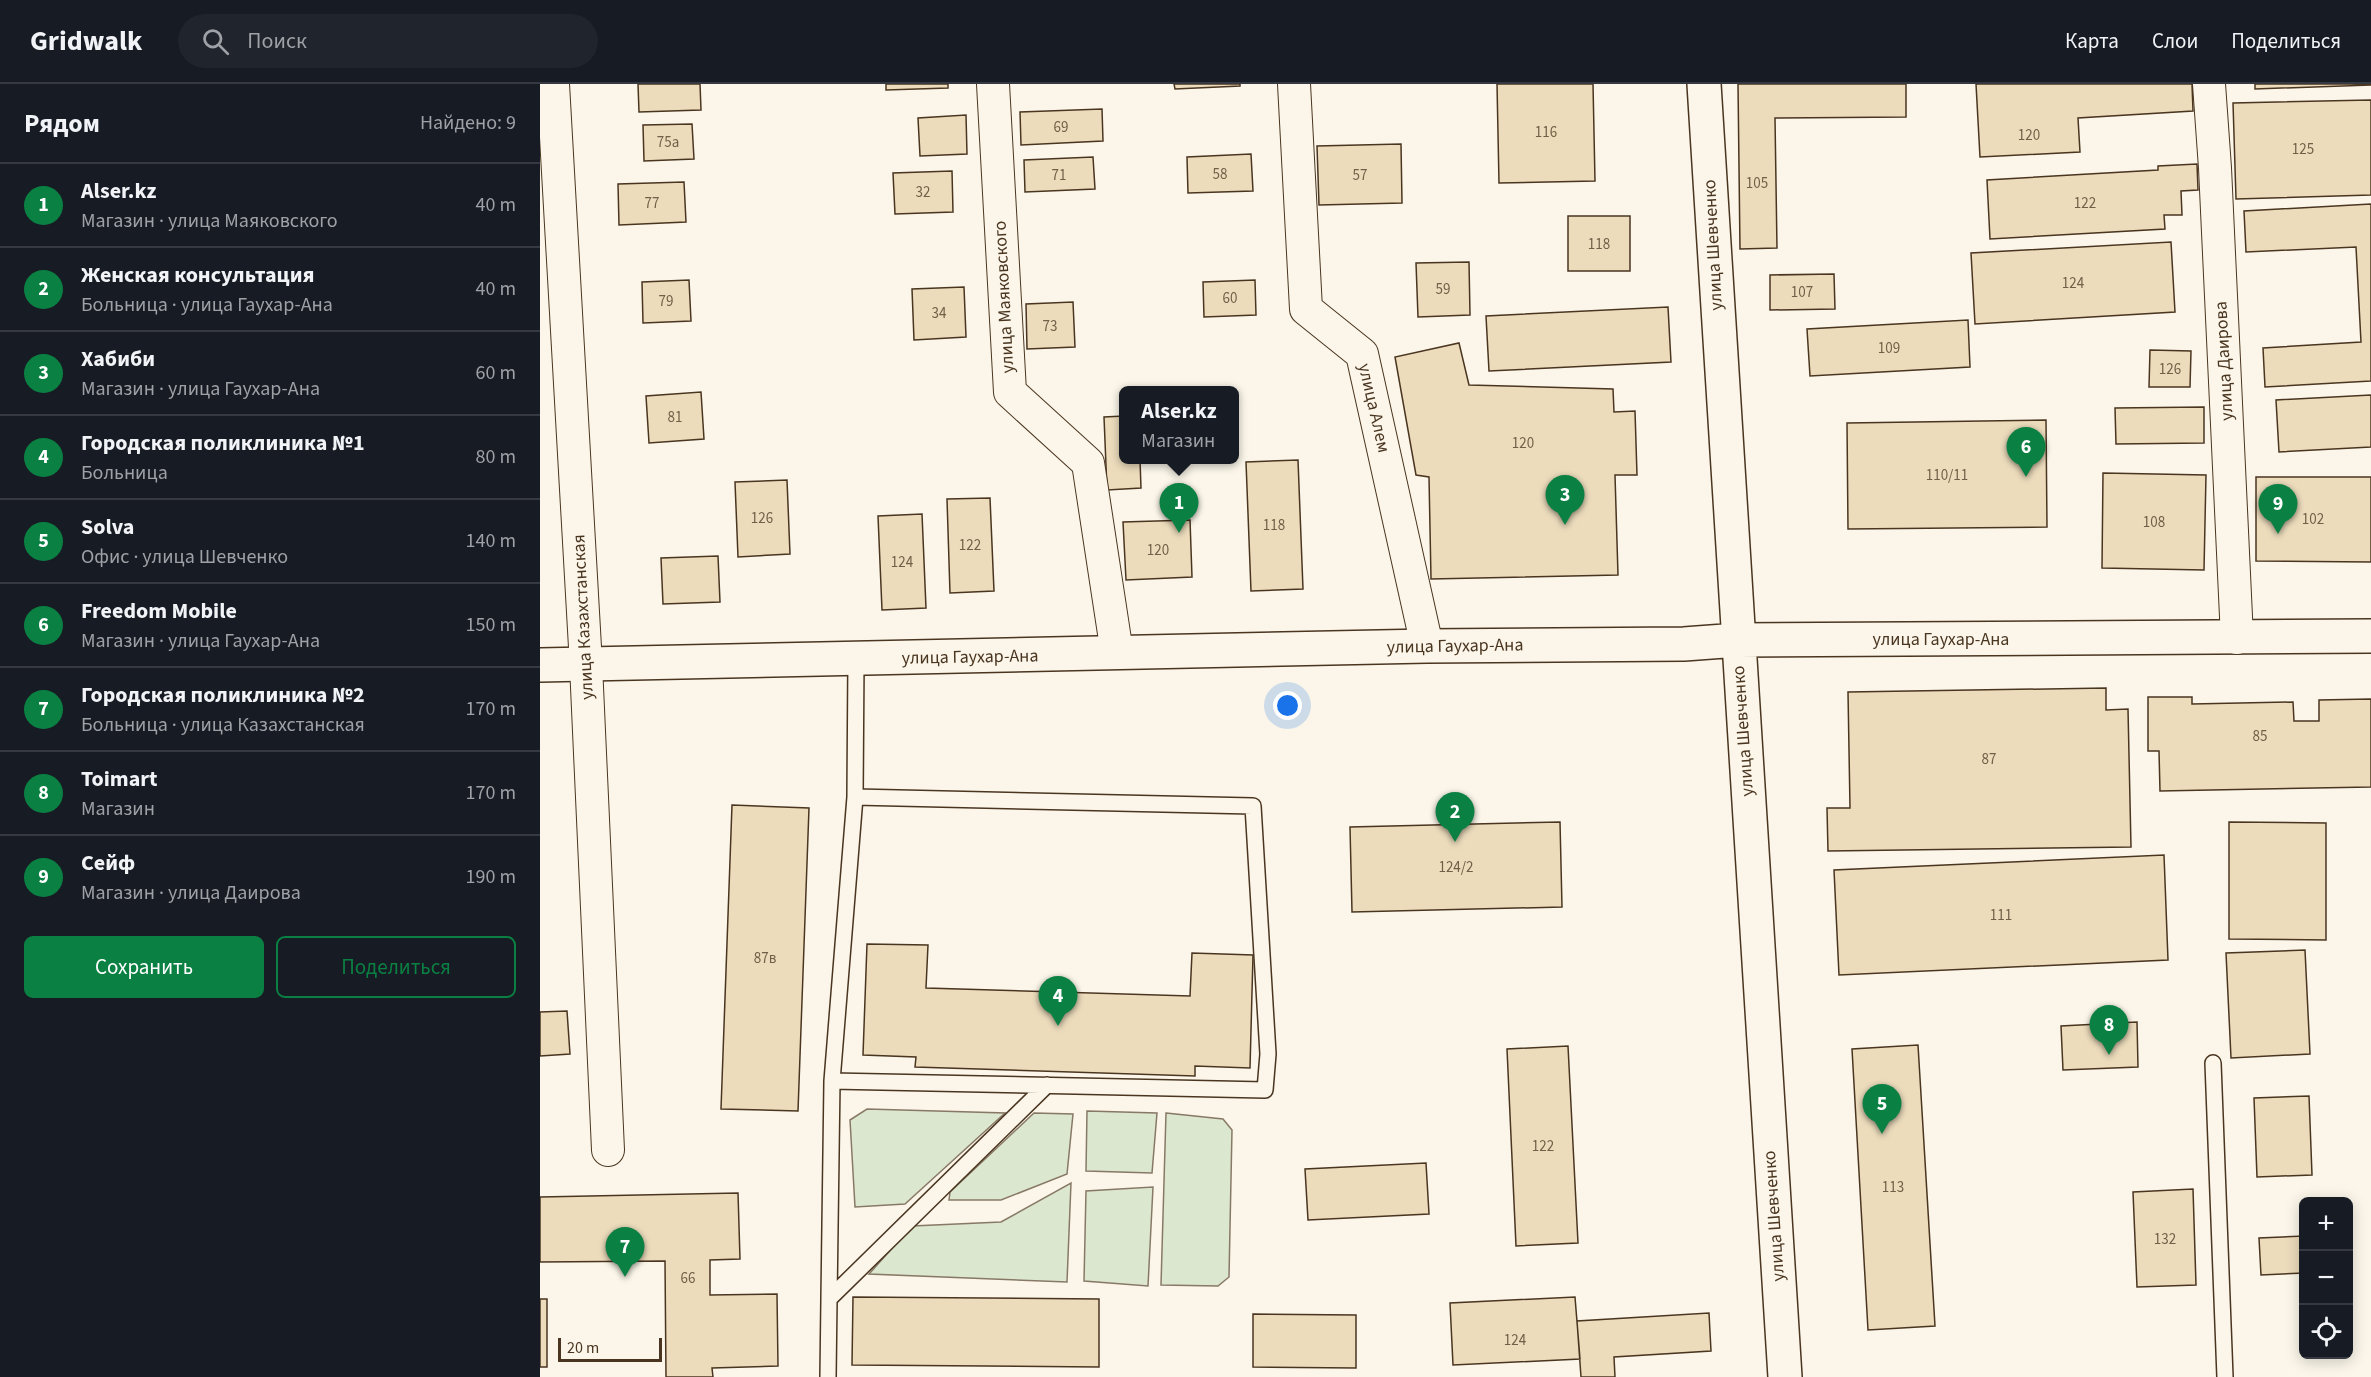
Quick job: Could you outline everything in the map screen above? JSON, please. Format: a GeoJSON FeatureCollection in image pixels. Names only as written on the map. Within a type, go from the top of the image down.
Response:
{"type":"FeatureCollection","features":[{"type":"Feature","properties":{"kind":"street","name":"улица Казахстанская"},"geometry":{"type":"LineString","coordinates":[[553,84],[586,665],[608,1150]]}},
{"type":"Feature","properties":{"kind":"street","name":"улица Маяковского"},"geometry":{"type":"LineString","coordinates":[[993,84],[1010,392],[1088,463],[1117,653]]}},
{"type":"Feature","properties":{"kind":"street","name":"улица Алем"},"geometry":{"type":"LineString","coordinates":[[1294,84],[1306,309],[1362,354],[1427,646]]}},
{"type":"Feature","properties":{"kind":"street","name":"улица Шевченко"},"geometry":{"type":"LineString","coordinates":[[1704,84],[1737,640],[1785,1377]]}},
{"type":"Feature","properties":{"kind":"street","name":"улица Даирова"},"geometry":{"type":"LineString","coordinates":[[2209,84],[2216,168],[2237,638]]}},
{"type":"Feature","properties":{"kind":"street","name":"улица Гаухар-Ана"},"geometry":{"type":"LineString","coordinates":[[540,665],[1427,646],[1684,644],[1737,640],[2371,636]]}},
{"type":"Feature","properties":{"kind":"lane"},"geometry":{"type":"LineString","coordinates":[[828,1377],[832,1081],[855,797],[856,659]]}},
{"type":"Feature","properties":{"kind":"lane"},"geometry":{"type":"LineString","coordinates":[[832,1081],[1265,1090],[1268,1054],[1253,806],[855,797]]}},
{"type":"Feature","properties":{"kind":"lane"},"geometry":{"type":"LineString","coordinates":[[2213,1063],[2225,1377]]}},
{"type":"Feature","properties":{"kind":"lane"},"geometry":{"type":"LineString","coordinates":[[829,1299],[1047,1084]]}},
{"type":"Feature","properties":{"kind":"green space"},"geometry":{"type":"Polygon","coordinates":[[[867,1109],[1005,1113],[905,1204],[855,1207],[850,1120],[867,1109]]]}},
{"type":"Feature","properties":{"kind":"green space"},"geometry":{"type":"Polygon","coordinates":[[[1087,1111],[1157,1113],[1152,1173],[1086,1171],[1087,1111]]]}},
{"type":"Feature","properties":{"kind":"green space"},"geometry":{"type":"Polygon","coordinates":[[[1034,1113],[1073,1114],[1067,1174],[1001,1200],[949,1200],[950,1192],[1034,1113]]]}},
{"type":"Feature","properties":{"kind":"green space"},"geometry":{"type":"Polygon","coordinates":[[[1166,1113],[1223,1119],[1232,1130],[1229,1277],[1218,1286],[1161,1285],[1166,1113]]]}},
{"type":"Feature","properties":{"kind":"green space"},"geometry":{"type":"Polygon","coordinates":[[[1071,1183],[1067,1282],[869,1274],[912,1226],[1001,1222],[1071,1183]]]}},
{"type":"Feature","properties":{"kind":"green space"},"geometry":{"type":"Polygon","coordinates":[[[1153,1187],[1148,1286],[1084,1281],[1086,1191],[1153,1187]]]}},
{"type":"Feature","properties":{"kind":"building"},"geometry":{"type":"Polygon","coordinates":[[[638,84],[700,84],[701,110],[639,112],[638,84]]]}},
{"type":"Feature","properties":{"kind":"building"},"geometry":{"type":"Polygon","coordinates":[[[886,84],[948,84],[948,88],[886,90],[886,84]]]}},
{"type":"Feature","properties":{"kind":"building"},"geometry":{"type":"Polygon","coordinates":[[[1174,84],[1240,84],[1240,86],[1175,89],[1174,84]]]}},
{"type":"Feature","properties":{"kind":"building"},"geometry":{"type":"Polygon","coordinates":[[[1497,84],[1593,84],[1595,181],[1499,183],[1497,84]]]}},
{"type":"Feature","properties":{"kind":"building"},"geometry":{"type":"Polygon","coordinates":[[[1738,84],[1906,84],[1906,117],[1775,118],[1777,248],[1740,249],[1738,84]]]}},
{"type":"Feature","properties":{"kind":"building"},"geometry":{"type":"Polygon","coordinates":[[[1976,84],[2192,84],[2193,111],[2078,118],[2080,152],[1980,157],[1976,84]]]}},
{"type":"Feature","properties":{"kind":"building"},"geometry":{"type":"Polygon","coordinates":[[[2255,84],[2371,84],[2371,85],[2255,89],[2255,84]]]}},
{"type":"Feature","properties":{"kind":"building"},"geometry":{"type":"Polygon","coordinates":[[[2371,100],[2371,195],[2236,199],[2233,103],[2371,100]]]}},
{"type":"Feature","properties":{"kind":"building"},"geometry":{"type":"Polygon","coordinates":[[[1102,109],[1103,141],[1021,145],[1020,112],[1102,109]]]}},
{"type":"Feature","properties":{"kind":"building"},"geometry":{"type":"Polygon","coordinates":[[[966,115],[967,154],[920,156],[918,118],[966,115]]]}},
{"type":"Feature","properties":{"kind":"building"},"geometry":{"type":"Polygon","coordinates":[[[692,124],[694,159],[644,161],[643,125],[692,124]]]}},
{"type":"Feature","properties":{"kind":"building"},"geometry":{"type":"Polygon","coordinates":[[[1401,144],[1402,203],[1319,205],[1317,146],[1401,144]]]}},
{"type":"Feature","properties":{"kind":"building"},"geometry":{"type":"Polygon","coordinates":[[[1251,154],[1253,191],[1188,193],[1187,157],[1251,154]]]}},
{"type":"Feature","properties":{"kind":"building"},"geometry":{"type":"Polygon","coordinates":[[[1093,157],[1095,189],[1025,192],[1024,160],[1093,157]]]}},
{"type":"Feature","properties":{"kind":"building"},"geometry":{"type":"Polygon","coordinates":[[[2197,164],[2198,190],[2181,191],[2182,215],[2164,215],[2165,229],[1990,239],[1987,180],[2158,170],[2158,166],[2197,164]]]}},
{"type":"Feature","properties":{"kind":"building"},"geometry":{"type":"Polygon","coordinates":[[[952,171],[953,212],[895,214],[893,173],[952,171]]]}},
{"type":"Feature","properties":{"kind":"building"},"geometry":{"type":"Polygon","coordinates":[[[684,182],[686,222],[619,225],[618,184],[684,182]]]}},
{"type":"Feature","properties":{"kind":"building"},"geometry":{"type":"Polygon","coordinates":[[[2371,204],[2371,381],[2265,387],[2263,348],[2361,342],[2356,247],[2246,252],[2244,211],[2371,204]]]}},
{"type":"Feature","properties":{"kind":"building"},"geometry":{"type":"Polygon","coordinates":[[[1568,216],[1630,216],[1630,271],[1568,271],[1568,216]]]}},
{"type":"Feature","properties":{"kind":"building"},"geometry":{"type":"Polygon","coordinates":[[[2171,242],[2175,312],[1975,324],[1971,253],[2171,242]]]}},
{"type":"Feature","properties":{"kind":"building"},"geometry":{"type":"Polygon","coordinates":[[[1469,262],[1470,315],[1418,317],[1416,263],[1469,262]]]}},
{"type":"Feature","properties":{"kind":"building"},"geometry":{"type":"Polygon","coordinates":[[[1834,274],[1835,309],[1770,310],[1770,275],[1834,274]]]}},
{"type":"Feature","properties":{"kind":"building"},"geometry":{"type":"Polygon","coordinates":[[[689,280],[691,321],[643,323],[642,282],[689,280]]]}},
{"type":"Feature","properties":{"kind":"building"},"geometry":{"type":"Polygon","coordinates":[[[1255,280],[1256,315],[1204,317],[1203,282],[1255,280]]]}},
{"type":"Feature","properties":{"kind":"building"},"geometry":{"type":"Polygon","coordinates":[[[964,287],[966,337],[914,340],[912,289],[964,287]]]}},
{"type":"Feature","properties":{"kind":"building"},"geometry":{"type":"Polygon","coordinates":[[[1073,302],[1075,347],[1027,349],[1026,304],[1073,302]]]}},
{"type":"Feature","properties":{"kind":"building"},"geometry":{"type":"Polygon","coordinates":[[[1668,307],[1671,362],[1489,371],[1486,316],[1668,307]]]}},
{"type":"Feature","properties":{"kind":"building"},"geometry":{"type":"Polygon","coordinates":[[[1968,320],[1970,367],[1810,376],[1807,329],[1968,320]]]}},
{"type":"Feature","properties":{"kind":"building"},"geometry":{"type":"Polygon","coordinates":[[[1459,343],[1469,385],[1613,389],[1614,412],[1635,411],[1637,475],[1615,475],[1618,575],[1431,579],[1429,477],[1416,475],[1395,357],[1459,343]]]}},
{"type":"Feature","properties":{"kind":"building"},"geometry":{"type":"Polygon","coordinates":[[[2150,350],[2191,351],[2190,387],[2149,387],[2150,350]]]}},
{"type":"Feature","properties":{"kind":"building"},"geometry":{"type":"Polygon","coordinates":[[[701,392],[704,439],[649,443],[646,396],[701,392]]]}},
{"type":"Feature","properties":{"kind":"building"},"geometry":{"type":"Polygon","coordinates":[[[2371,395],[2371,447],[2279,452],[2276,400],[2371,395]]]}},
{"type":"Feature","properties":{"kind":"building"},"geometry":{"type":"Polygon","coordinates":[[[2204,407],[2204,443],[2116,444],[2115,408],[2204,407]]]}},
{"type":"Feature","properties":{"kind":"building"},"geometry":{"type":"Polygon","coordinates":[[[1119,416],[1119,464],[1140,464],[1141,488],[1107,490],[1104,417],[1119,416]]]}},
{"type":"Feature","properties":{"kind":"building"},"geometry":{"type":"Polygon","coordinates":[[[2046,420],[2047,527],[1848,529],[1847,423],[2046,420]]]}},
{"type":"Feature","properties":{"kind":"building"},"geometry":{"type":"Polygon","coordinates":[[[1298,460],[1303,589],[1251,591],[1246,462],[1298,460]]]}},
{"type":"Feature","properties":{"kind":"building"},"geometry":{"type":"Polygon","coordinates":[[[2103,473],[2206,475],[2204,570],[2102,568],[2103,473]]]}},
{"type":"Feature","properties":{"kind":"building"},"geometry":{"type":"Polygon","coordinates":[[[2256,477],[2371,477],[2371,562],[2256,561],[2256,477]]]}},
{"type":"Feature","properties":{"kind":"building"},"geometry":{"type":"Polygon","coordinates":[[[787,480],[790,554],[738,557],[735,482],[787,480]]]}},
{"type":"Feature","properties":{"kind":"building"},"geometry":{"type":"Polygon","coordinates":[[[990,498],[994,591],[950,593],[947,499],[990,498]]]}},
{"type":"Feature","properties":{"kind":"building"},"geometry":{"type":"Polygon","coordinates":[[[922,514],[926,608],[882,610],[878,516],[922,514]]]}},
{"type":"Feature","properties":{"kind":"building"},"geometry":{"type":"Polygon","coordinates":[[[1190,520],[1192,577],[1126,580],[1123,522],[1190,520]]]}},
{"type":"Feature","properties":{"kind":"building"},"geometry":{"type":"Polygon","coordinates":[[[718,556],[720,602],[663,604],[661,558],[718,556]]]}},
{"type":"Feature","properties":{"kind":"building"},"geometry":{"type":"Polygon","coordinates":[[[2106,688],[2106,710],[2128,709],[2131,847],[1828,851],[1827,808],[1850,808],[1848,692],[2106,688]]]}},
{"type":"Feature","properties":{"kind":"building"},"geometry":{"type":"Polygon","coordinates":[[[2148,697],[2192,697],[2192,704],[2293,702],[2294,721],[2319,721],[2319,700],[2371,699],[2371,787],[2160,791],[2159,751],[2148,751],[2148,697]]]}},
{"type":"Feature","properties":{"kind":"building"},"geometry":{"type":"Polygon","coordinates":[[[732,805],[809,808],[798,1111],[721,1109],[732,805]]]}},
{"type":"Feature","properties":{"kind":"building"},"geometry":{"type":"Polygon","coordinates":[[[1560,822],[1562,907],[1352,912],[1350,827],[1560,822]]]}},
{"type":"Feature","properties":{"kind":"building"},"geometry":{"type":"Polygon","coordinates":[[[2229,822],[2326,823],[2326,940],[2229,939],[2229,822]]]}},
{"type":"Feature","properties":{"kind":"building"},"geometry":{"type":"Polygon","coordinates":[[[2164,855],[2168,960],[1839,975],[1834,870],[2164,855]]]}},
{"type":"Feature","properties":{"kind":"building"},"geometry":{"type":"Polygon","coordinates":[[[867,944],[928,945],[926,988],[1190,996],[1192,953],[1253,955],[1250,1068],[1195,1066],[1195,1076],[915,1067],[916,1057],[863,1055],[867,944]]]}},
{"type":"Feature","properties":{"kind":"building"},"geometry":{"type":"Polygon","coordinates":[[[2305,950],[2310,1054],[2231,1058],[2226,953],[2305,950]]]}},
{"type":"Feature","properties":{"kind":"building"},"geometry":{"type":"Polygon","coordinates":[[[567,1011],[570,1054],[540,1056],[540,1012],[567,1011]]]}},
{"type":"Feature","properties":{"kind":"building"},"geometry":{"type":"Polygon","coordinates":[[[2137,1022],[2138,1067],[2063,1070],[2061,1026],[2137,1022]]]}},
{"type":"Feature","properties":{"kind":"building"},"geometry":{"type":"Polygon","coordinates":[[[1918,1045],[1935,1326],[1868,1330],[1852,1049],[1918,1045]]]}},
{"type":"Feature","properties":{"kind":"building"},"geometry":{"type":"Polygon","coordinates":[[[1568,1046],[1578,1243],[1516,1246],[1507,1049],[1568,1046]]]}},
{"type":"Feature","properties":{"kind":"building"},"geometry":{"type":"Polygon","coordinates":[[[2309,1096],[2312,1175],[2257,1177],[2254,1098],[2309,1096]]]}},
{"type":"Feature","properties":{"kind":"building"},"geometry":{"type":"Polygon","coordinates":[[[1426,1163],[1429,1214],[1308,1220],[1305,1169],[1426,1163]]]}},
{"type":"Feature","properties":{"kind":"building"},"geometry":{"type":"Polygon","coordinates":[[[2193,1189],[2196,1285],[2137,1287],[2133,1192],[2193,1189]]]}},
{"type":"Feature","properties":{"kind":"building"},"geometry":{"type":"Polygon","coordinates":[[[738,1193],[740,1259],[710,1260],[710,1295],[777,1294],[778,1366],[712,1368],[713,1377],[666,1377],[665,1261],[540,1262],[540,1197],[738,1193]]]}},
{"type":"Feature","properties":{"kind":"building"},"geometry":{"type":"Polygon","coordinates":[[[2299,1236],[2299,1273],[2261,1275],[2259,1238],[2299,1236]]]}},
{"type":"Feature","properties":{"kind":"building"},"geometry":{"type":"Polygon","coordinates":[[[853,1297],[1099,1299],[1099,1367],[852,1365],[853,1297]]]}},
{"type":"Feature","properties":{"kind":"building"},"geometry":{"type":"Polygon","coordinates":[[[1575,1297],[1580,1359],[1453,1365],[1450,1303],[1575,1297]]]}},
{"type":"Feature","properties":{"kind":"building"},"geometry":{"type":"Polygon","coordinates":[[[540,1299],[547,1299],[547,1367],[540,1367],[540,1299]]]}},
{"type":"Feature","properties":{"kind":"building"},"geometry":{"type":"Polygon","coordinates":[[[1709,1313],[1711,1351],[1614,1357],[1615,1377],[1581,1377],[1577,1321],[1709,1313]]]}},
{"type":"Feature","properties":{"kind":"building"},"geometry":{"type":"Polygon","coordinates":[[[1253,1314],[1356,1315],[1356,1368],[1253,1367],[1253,1314]]]}},
{"type":"Feature","properties":{"kind":"place","name":"Freedom Mobile"},"geometry":{"type":"Point","coordinates":[2026,477]}},
{"type":"Feature","properties":{"kind":"place","name":"Хабиби"},"geometry":{"type":"Point","coordinates":[1565,525]}},
{"type":"Feature","properties":{"kind":"place","name":"Alser.kz"},"geometry":{"type":"Point","coordinates":[1179,533]}},
{"type":"Feature","properties":{"kind":"place","name":"Сейф"},"geometry":{"type":"Point","coordinates":[2278,534]}},
{"type":"Feature","properties":{"kind":"place","name":"Женская консультация"},"geometry":{"type":"Point","coordinates":[1455,842]}},
{"type":"Feature","properties":{"kind":"place","name":"Городская поликлиника №1"},"geometry":{"type":"Point","coordinates":[1058,1026]}},
{"type":"Feature","properties":{"kind":"place","name":"Toimart"},"geometry":{"type":"Point","coordinates":[2109,1055]}},
{"type":"Feature","properties":{"kind":"place","name":"Solva"},"geometry":{"type":"Point","coordinates":[1882,1134]}},
{"type":"Feature","properties":{"kind":"place","name":"Городская поликлиника №2"},"geometry":{"type":"Point","coordinates":[625,1277]}}]}
